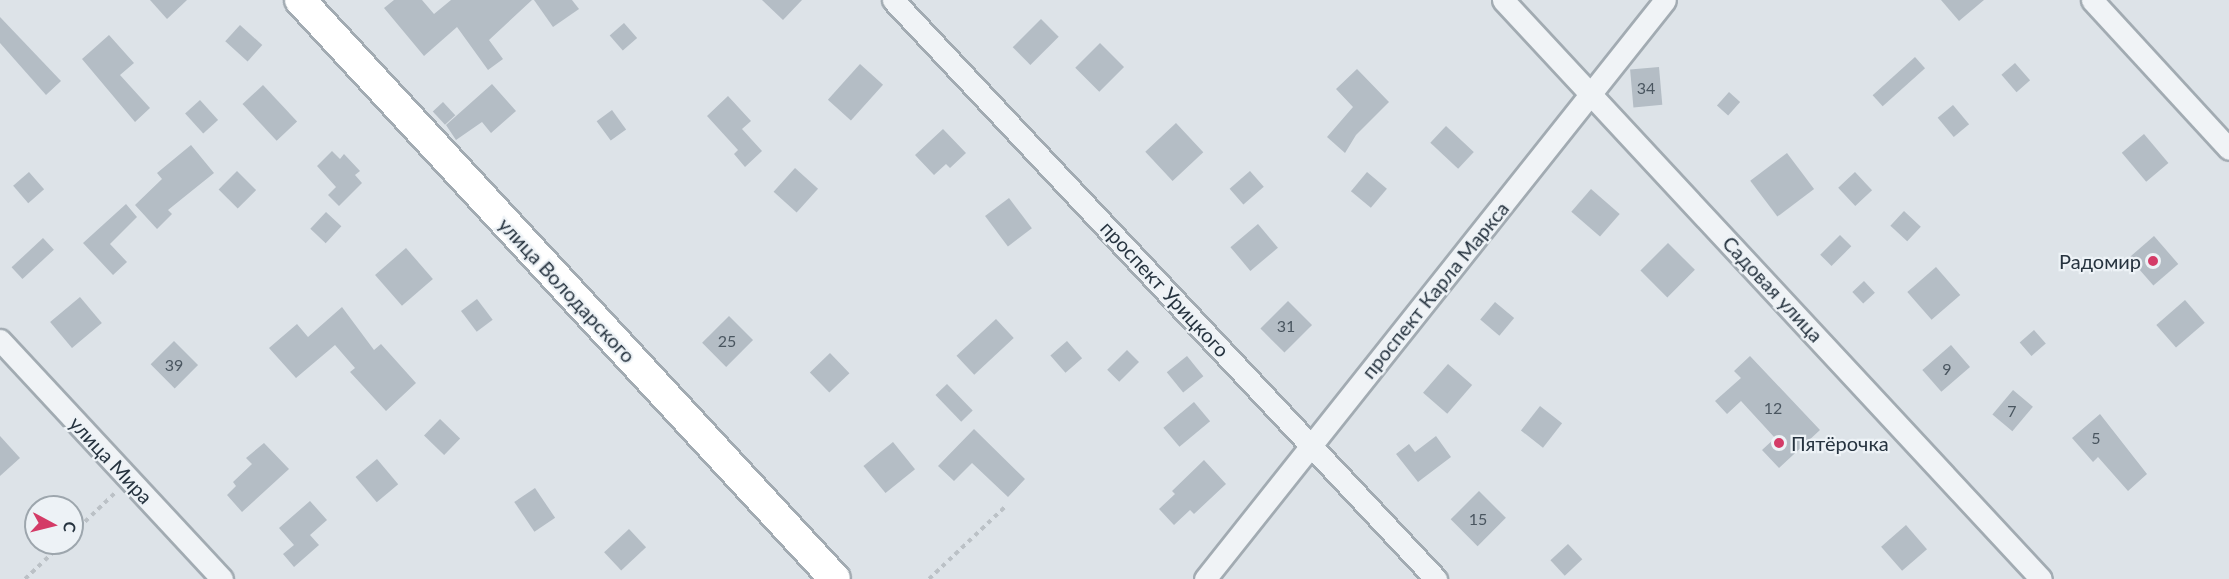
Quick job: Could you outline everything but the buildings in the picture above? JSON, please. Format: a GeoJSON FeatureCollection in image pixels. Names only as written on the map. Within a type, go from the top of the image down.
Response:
{"type":"FeatureCollection","features":[{"type":"Feature","properties":{"kind":"street","name":"улица Володарского"},"geometry":{"type":"LineString","coordinates":[[300,0],[835,579]]}},
{"type":"Feature","properties":{"kind":"street","name":"проспект Урицкого"},"geometry":{"type":"LineString","coordinates":[[893,0],[1312,444],[1436,579]]}},
{"type":"Feature","properties":{"kind":"street","name":"Садовая улица"},"geometry":{"type":"LineString","coordinates":[[1503,0],[2041,579]]}},
{"type":"Feature","properties":{"kind":"street","name":"проспект Карла Маркса"},"geometry":{"type":"LineString","coordinates":[[1205,579],[1665,0]]}},
{"type":"Feature","properties":{"kind":"street"},"geometry":{"type":"LineString","coordinates":[[2092,0],[2229,149]]}},
{"type":"Feature","properties":{"kind":"street","name":"улица Мира"},"geometry":{"type":"LineString","coordinates":[[0,340],[222,579]]}},
{"type":"Feature","properties":{"kind":"path"},"geometry":{"type":"LineString","coordinates":[[84,522],[129,479]]}},
{"type":"Feature","properties":{"kind":"path"},"geometry":{"type":"LineString","coordinates":[[929,579],[1006,506]]}},
{"type":"Feature","properties":{"kind":"path"},"geometry":{"type":"LineString","coordinates":[[25,579],[50,555]]}},
{"type":"Feature","properties":{"kind":"place","name":"Радомир"},"geometry":{"type":"Point","coordinates":[2153,261]}},
{"type":"Feature","properties":{"kind":"place","name":"Пятёрочка"},"geometry":{"type":"Point","coordinates":[1779,443]}}]}
